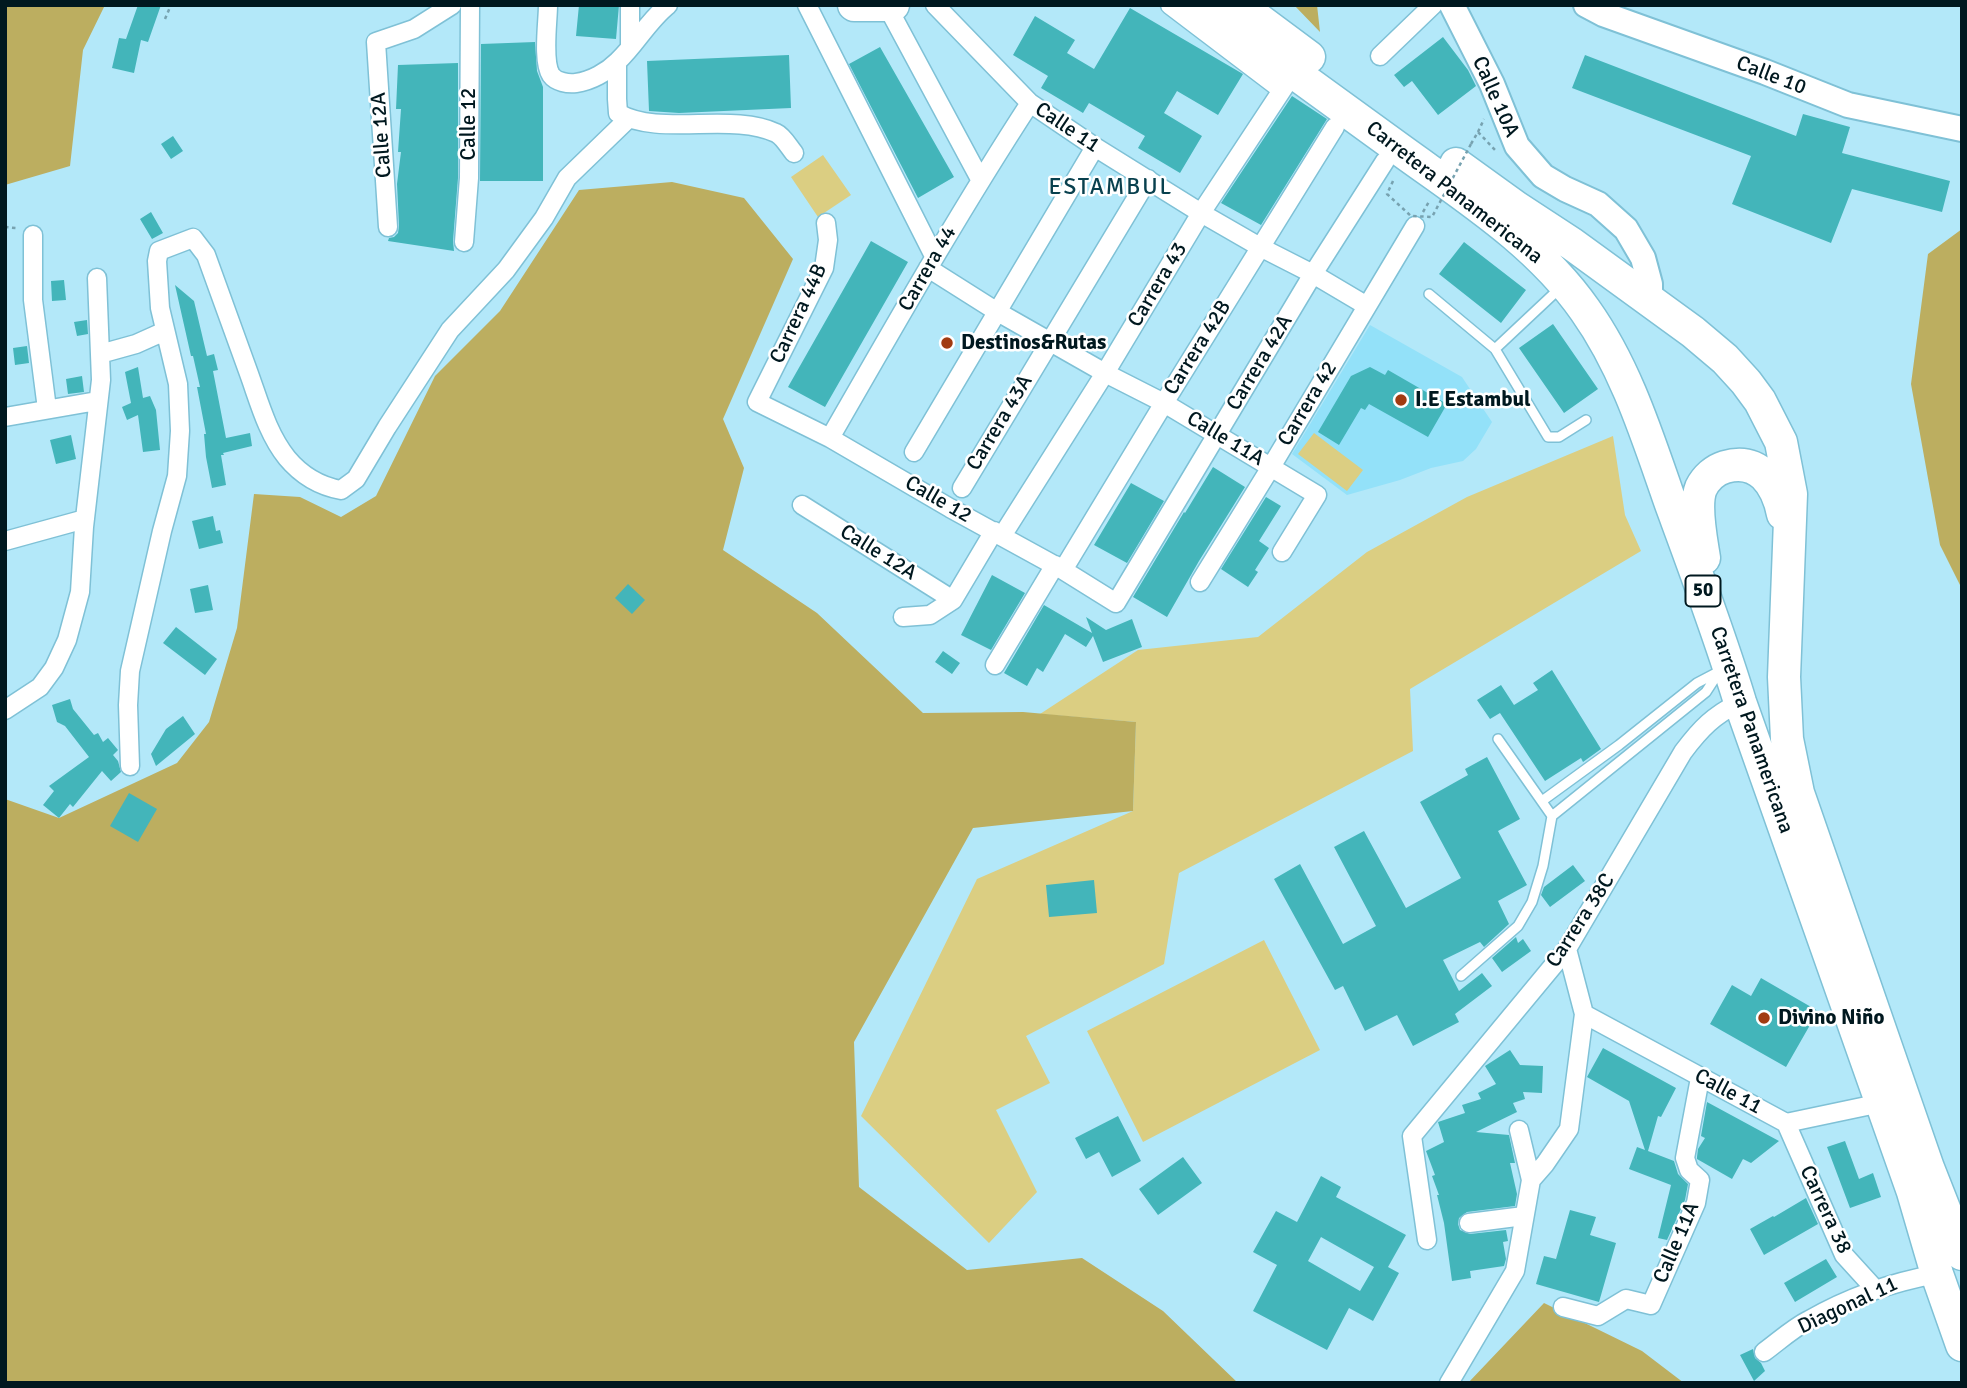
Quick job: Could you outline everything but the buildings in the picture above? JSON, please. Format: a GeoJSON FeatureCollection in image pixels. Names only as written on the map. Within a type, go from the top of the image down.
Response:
{"type":"FeatureCollection","features":[{"type":"Feature","properties":{"kind":"highway"},"geometry":{"type":"LineString","coordinates":[[854,5],[893,5]]}},
{"type":"Feature","properties":{"kind":"highway","name":"Carretera Panamericana"},"geometry":{"type":"LineString","coordinates":[[1201,5],[1288,81],[1505,227],[1543,261],[1585,309],[1618,363],[1661,474],[1722,657],[1913,1192],[1962,1345]]}},
{"type":"Feature","properties":{"kind":"highway","name":"Carretera Panamericana"},"geometry":{"type":"LineString","coordinates":[[1239,5],[1517,208],[1650,299],[1725,359],[1760,401],[1781,442],[1791,494],[1784,703],[1793,775],[1904,1098],[1959,1238]]}},
{"type":"Feature","properties":{"kind":"highway"},"geometry":{"type":"LineString","coordinates":[[1722,657],[1699,519],[1701,489],[1709,476],[1719,469],[1743,464],[1764,475],[1780,501],[1788,564]]}},
{"type":"Feature","properties":{"kind":"street","name":"Calle 12A"},"geometry":{"type":"LineString","coordinates":[[388,227],[376,42],[414,29],[452,5]]}},
{"type":"Feature","properties":{"kind":"street","name":"Calle 12"},"geometry":{"type":"LineString","coordinates":[[464,242],[469,178],[470,5]]}},
{"type":"Feature","properties":{"kind":"street"},"geometry":{"type":"LineString","coordinates":[[548,5],[547,56],[550,74],[556,80],[571,84],[589,81],[617,62],[655,15],[668,5]]}},
{"type":"Feature","properties":{"kind":"street"},"geometry":{"type":"LineString","coordinates":[[629,47],[630,5]]}},
{"type":"Feature","properties":{"kind":"street"},"geometry":{"type":"LineString","coordinates":[[807,5],[931,262]]}},
{"type":"Feature","properties":{"kind":"street","name":"Calle 11"},"geometry":{"type":"LineString","coordinates":[[936,5],[1030,103],[1201,213],[1367,306]]}},
{"type":"Feature","properties":{"kind":"street"},"geometry":{"type":"LineString","coordinates":[[1170,5],[1288,81]]}},
{"type":"Feature","properties":{"kind":"street"},"geometry":{"type":"LineString","coordinates":[[1380,56],[1433,5]]}},
{"type":"Feature","properties":{"kind":"street","name":"Calle 10A"},"geometry":{"type":"LineString","coordinates":[[1452,5],[1492,84],[1517,146],[1543,176],[1598,204],[1626,229],[1643,258],[1650,284],[1650,299]]}},
{"type":"Feature","properties":{"kind":"street","name":"Calle 10"},"geometry":{"type":"LineString","coordinates":[[1586,5],[1603,14],[1848,105],[1962,129]]}},
{"type":"Feature","properties":{"kind":"street"},"geometry":{"type":"LineString","coordinates":[[887,6],[980,179]]}},
{"type":"Feature","properties":{"kind":"street"},"geometry":{"type":"LineString","coordinates":[[617,62],[618,113],[628,119],[650,123],[747,125],[778,134],[794,153]]}},
{"type":"Feature","properties":{"kind":"street","name":"Carrera 43"},"geometry":{"type":"LineString","coordinates":[[953,600],[1105,373],[1201,213],[1288,81]]}},
{"type":"Feature","properties":{"kind":"street","name":"Carrera 44"},"geometry":{"type":"LineString","coordinates":[[830,438],[980,179],[1030,103]]}},
{"type":"Feature","properties":{"kind":"street"},"geometry":{"type":"LineString","coordinates":[[130,766],[130,671],[177,476],[180,431],[178,384],[160,308],[157,261],[159,251],[193,237],[206,255],[269,429],[287,458],[300,472],[313,482],[341,490],[356,479],[450,330],[506,270],[544,218],[567,178],[628,119]]}},
{"type":"Feature","properties":{"kind":"street","name":"Carrera 42B"},"geometry":{"type":"LineString","coordinates":[[995,665],[1164,403],[1335,127]]}},
{"type":"Feature","properties":{"kind":"street"},"geometry":{"type":"LineString","coordinates":[[914,452],[1095,147]]}},
{"type":"Feature","properties":{"kind":"street","name":"Carrera 42A"},"geometry":{"type":"LineString","coordinates":[[1116,603],[1313,274],[1385,161]]}},
{"type":"Feature","properties":{"kind":"street","name":"Carrera 43A"},"geometry":{"type":"LineString","coordinates":[[962,488],[1148,179]]}},
{"type":"Feature","properties":{"kind":"street","name":"Carrera 44B"},"geometry":{"type":"LineString","coordinates":[[757,402],[824,268],[828,240],[826,223]]}},
{"type":"Feature","properties":{"kind":"street","name":"Carrera 42"},"geometry":{"type":"LineString","coordinates":[[1200,582],[1415,226]]}},
{"type":"Feature","properties":{"kind":"street"},"geometry":{"type":"LineString","coordinates":[[33,234],[33,300],[47,409]]}},
{"type":"Feature","properties":{"kind":"street","name":"Calle 11A"},"geometry":{"type":"LineString","coordinates":[[931,262],[996,311],[1164,403],[1317,495],[1282,552]]}},
{"type":"Feature","properties":{"kind":"street"},"geometry":{"type":"LineString","coordinates":[[5,710],[40,687],[54,668],[67,640],[80,592],[85,519],[101,380],[97,278]]}},
{"type":"Feature","properties":{"kind":"street"},"geometry":{"type":"LineString","coordinates":[[100,354],[136,344],[165,331]]}},
{"type":"Feature","properties":{"kind":"street"},"geometry":{"type":"LineString","coordinates":[[5,417],[97,401]]}},
{"type":"Feature","properties":{"kind":"street","name":"Calle 12"},"geometry":{"type":"LineString","coordinates":[[757,402],[830,438],[1116,603]]}},
{"type":"Feature","properties":{"kind":"street","name":"Calle 12A"},"geometry":{"type":"LineString","coordinates":[[802,505],[953,600]]}},
{"type":"Feature","properties":{"kind":"street"},"geometry":{"type":"LineString","coordinates":[[5,541],[85,519]]}},
{"type":"Feature","properties":{"kind":"street"},"geometry":{"type":"LineString","coordinates":[[903,617],[929,615],[953,600]]}},
{"type":"Feature","properties":{"kind":"street","name":"Carrera 38C"},"geometry":{"type":"LineString","coordinates":[[1427,1240],[1412,1136],[1567,948],[1683,752],[1701,729],[1722,711],[1740,702]]}},
{"type":"Feature","properties":{"kind":"street"},"geometry":{"type":"LineString","coordinates":[[1531,1180],[1569,1129],[1584,1014],[1567,948]]}},
{"type":"Feature","properties":{"kind":"street","name":"Calle 11"},"geometry":{"type":"LineString","coordinates":[[1584,1014],[1786,1123],[1881,1102]]}},
{"type":"Feature","properties":{"kind":"street","name":"Calle 11A"},"geometry":{"type":"LineString","coordinates":[[1563,1307],[1598,1316],[1626,1299],[1651,1305],[1696,1203],[1700,1180],[1689,1170],[1685,1158],[1700,1078]]}},
{"type":"Feature","properties":{"kind":"street","name":"Carrera 38"},"geometry":{"type":"LineString","coordinates":[[1786,1123],[1844,1255],[1875,1289]]}},
{"type":"Feature","properties":{"kind":"street"},"geometry":{"type":"LineString","coordinates":[[1449,1383],[1515,1271],[1531,1180],[1519,1130]]}},
{"type":"Feature","properties":{"kind":"street"},"geometry":{"type":"LineString","coordinates":[[1469,1223],[1524,1216]]}},
{"type":"Feature","properties":{"kind":"street","name":"Diagonal 11"},"geometry":{"type":"LineString","coordinates":[[1764,1352],[1808,1320],[1875,1289],[1937,1273]]}},
{"type":"Feature","properties":{"kind":"lane"},"geometry":{"type":"LineString","coordinates":[[1495,349],[1564,284]]}},
{"type":"Feature","properties":{"kind":"lane"},"geometry":{"type":"LineString","coordinates":[[1429,294],[1495,349],[1548,437],[1559,437],[1586,420]]}},
{"type":"Feature","properties":{"kind":"lane"},"geometry":{"type":"LineString","coordinates":[[1542,801],[1619,745],[1696,683],[1722,657]]}},
{"type":"Feature","properties":{"kind":"lane"},"geometry":{"type":"LineString","coordinates":[[1461,976],[1518,926],[1532,902],[1543,866],[1552,816],[1706,692],[1722,657]]}},
{"type":"Feature","properties":{"kind":"lane"},"geometry":{"type":"LineString","coordinates":[[1498,738],[1552,816]]}},
{"type":"Feature","properties":{"kind":"path"},"geometry":{"type":"LineString","coordinates":[[165,19],[171,5]]}},
{"type":"Feature","properties":{"kind":"path"},"geometry":{"type":"LineString","coordinates":[[1393,181],[1387,194],[1411,216],[1432,217],[1471,144]]}},
{"type":"Feature","properties":{"kind":"shaded area"},"geometry":{"type":"Polygon","coordinates":[[[5,5],[105,5],[83,50],[70,166],[5,185],[5,5]]]}},
{"type":"Feature","properties":{"kind":"shaded area"},"geometry":{"type":"Polygon","coordinates":[[[1294,5],[1317,5],[1320,32],[1294,5]]]}},
{"type":"Feature","properties":{"kind":"shaded area"},"geometry":{"type":"Polygon","coordinates":[[[823,155],[851,195],[818,217],[791,177],[823,155]]]}},
{"type":"Feature","properties":{"kind":"shaded area"},"geometry":{"type":"Polygon","coordinates":[[[672,182],[744,198],[793,259],[723,419],[744,468],[723,550],[817,613],[923,713],[1023,712],[1136,722],[1133,811],[973,828],[854,1042],[859,1187],[967,1270],[1082,1258],[1163,1311],[1238,1383],[5,1383],[5,799],[59,818],[177,763],[209,722],[237,628],[254,494],[300,497],[341,517],[376,496],[435,376],[500,311],[579,190],[672,182]]]}},
{"type":"Feature","properties":{"kind":"shaded area"},"geometry":{"type":"Polygon","coordinates":[[[1962,229],[1962,589],[1940,545],[1911,384],[1928,254],[1962,229]]]}},
{"type":"Feature","properties":{"kind":"shaded area","name":"I.E Estambul"},"geometry":{"type":"Polygon","coordinates":[[[1370,325],[1462,377],[1492,422],[1476,449],[1463,461],[1431,468],[1347,495],[1292,454],[1370,325]]]}},
{"type":"Feature","properties":{"kind":"shaded area"},"geometry":{"type":"Polygon","coordinates":[[[1314,433],[1363,470],[1347,491],[1298,454],[1314,433]]]}},
{"type":"Feature","properties":{"kind":"shaded area"},"geometry":{"type":"Polygon","coordinates":[[[1613,436],[1625,515],[1641,551],[1410,689],[1413,751],[1179,873],[1164,964],[1026,1036],[1050,1083],[996,1110],[1037,1192],[989,1243],[861,1116],[977,879],[1133,811],[1136,722],[1040,714],[1138,650],[1258,637],[1367,552],[1467,497],[1613,436]]]}},
{"type":"Feature","properties":{"kind":"shaded area"},"geometry":{"type":"Polygon","coordinates":[[[1264,940],[1320,1050],[1143,1142],[1087,1031],[1264,940]]]}},
{"type":"Feature","properties":{"kind":"shaded area"},"geometry":{"type":"Polygon","coordinates":[[[1544,1303],[1642,1351],[1684,1383],[1468,1383],[1544,1303]]]}},
{"type":"Feature","properties":{"kind":"place","name":"Destinos&Rutas"},"geometry":{"type":"Point","coordinates":[947,343]}},
{"type":"Feature","properties":{"kind":"place","name":"I.E Estambul"},"geometry":{"type":"Point","coordinates":[1401,400]}},
{"type":"Feature","properties":{"kind":"place","name":"Divino Niño"},"geometry":{"type":"Point","coordinates":[1764,1018]}},
{"type":"Feature","properties":{"kind":"district","name":"ESTAMBUL"},"geometry":{"type":"Point","coordinates":[1111,188]}}]}
